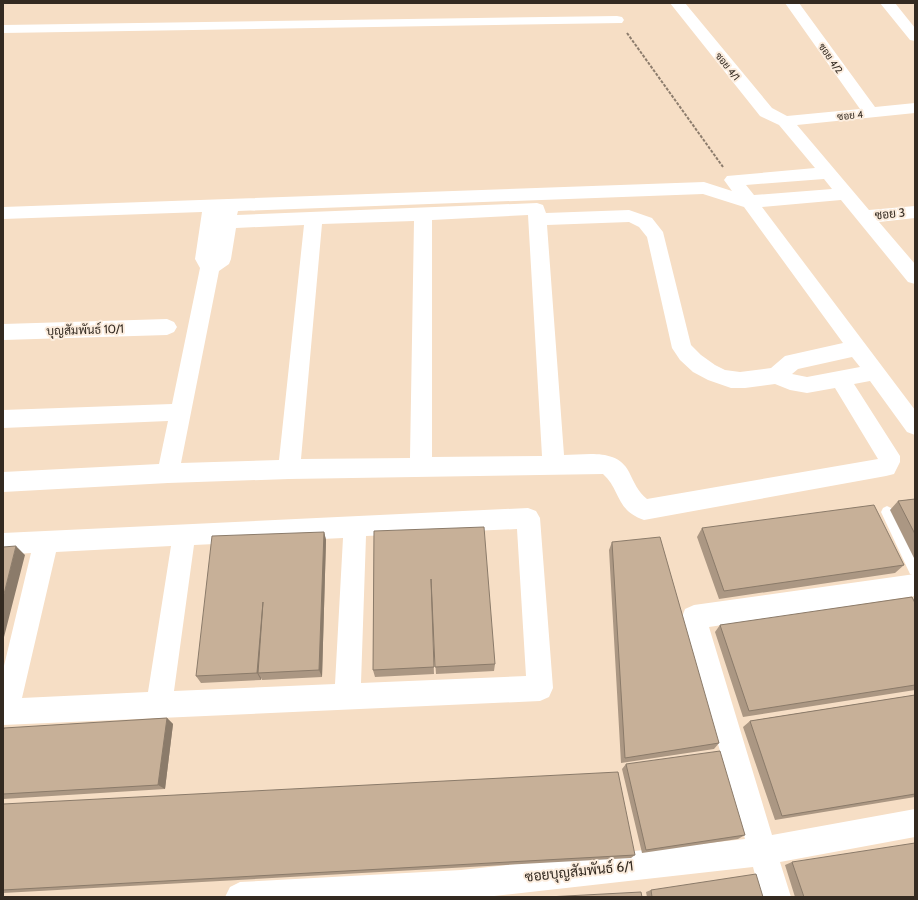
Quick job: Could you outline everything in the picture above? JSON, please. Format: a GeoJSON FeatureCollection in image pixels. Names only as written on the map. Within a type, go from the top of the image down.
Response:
{"type":"FeatureCollection","features":[{"type":"Feature","properties":{"kind":"street","name":"ซอย 4/1"},"geometry":{"type":"LineString","coordinates":[[677,3],[766,112],[785,121]]}},
{"type":"Feature","properties":{"kind":"street","name":"ซอย 4/2"},"geometry":{"type":"LineString","coordinates":[[792,3],[871,113]]}},
{"type":"Feature","properties":{"kind":"street"},"geometry":{"type":"LineString","coordinates":[[887,3],[915,37]]}},
{"type":"Feature","properties":{"kind":"street"},"geometry":{"type":"LineString","coordinates":[[3,29],[617,20]]}},
{"type":"Feature","properties":{"kind":"street","name":"ซอย 4"},"geometry":{"type":"LineString","coordinates":[[785,121],[915,108]]}},
{"type":"Feature","properties":{"kind":"street"},"geometry":{"type":"LineString","coordinates":[[785,121],[915,277]]}},
{"type":"Feature","properties":{"kind":"street"},"geometry":{"type":"LineString","coordinates":[[732,180],[828,173]]}},
{"type":"Feature","properties":{"kind":"street"},"geometry":{"type":"LineString","coordinates":[[732,180],[915,426]]}},
{"type":"Feature","properties":{"kind":"street"},"geometry":{"type":"LineString","coordinates":[[229,214],[704,188],[747,202],[846,194]]}},
{"type":"Feature","properties":{"kind":"street"},"geometry":{"type":"LineString","coordinates":[[210,268],[204,259],[212,205]]}},
{"type":"Feature","properties":{"kind":"street"},"geometry":{"type":"LineString","coordinates":[[3,213],[212,205],[229,214],[314,218],[537,209],[554,464]]}},
{"type":"Feature","properties":{"kind":"street","name":"ซอย 3"},"geometry":{"type":"LineString","coordinates":[[865,217],[915,212]]}},
{"type":"Feature","properties":{"kind":"street"},"geometry":{"type":"LineString","coordinates":[[168,473],[210,268],[222,259],[229,214]]}},
{"type":"Feature","properties":{"kind":"street"},"geometry":{"type":"LineString","coordinates":[[421,466],[423,214]]}},
{"type":"Feature","properties":{"kind":"street"},"geometry":{"type":"LineString","coordinates":[[538,219],[629,216],[641,219],[649,224],[656,237],[682,348],[687,355],[700,366],[728,378],[739,380],[777,376],[790,382],[807,385],[875,372]]}},
{"type":"Feature","properties":{"kind":"street"},"geometry":{"type":"LineString","coordinates":[[289,469],[314,218]]}},
{"type":"Feature","properties":{"kind":"street","name":"บุญสัมพันธ์ 10/1"},"geometry":{"type":"LineString","coordinates":[[3,332],[167,327]]}},
{"type":"Feature","properties":{"kind":"street"},"geometry":{"type":"LineString","coordinates":[[777,376],[783,368],[792,362],[857,348]]}},
{"type":"Feature","properties":{"kind":"street"},"geometry":{"type":"LineString","coordinates":[[3,482],[168,473],[289,469],[608,464],[618,473],[633,502],[644,510],[886,467],[889,462],[889,456],[840,379]]}},
{"type":"Feature","properties":{"kind":"street"},"geometry":{"type":"LineString","coordinates":[[3,419],[181,412]]}},
{"type":"Feature","properties":{"kind":"street"},"geometry":{"type":"LineString","coordinates":[[3,544],[528,518],[540,688],[4,712],[46,542]]}},
{"type":"Feature","properties":{"kind":"street"},"geometry":{"type":"LineString","coordinates":[[347,697],[355,526]]}},
{"type":"Feature","properties":{"kind":"street"},"geometry":{"type":"LineString","coordinates":[[159,705],[184,535]]}},
{"type":"Feature","properties":{"kind":"street"},"geometry":{"type":"LineString","coordinates":[[776,897],[694,617],[915,585]]}},
{"type":"Feature","properties":{"kind":"street","name":"ซอยบุญสัมพันธ์ 6/1"},"geometry":{"type":"LineString","coordinates":[[240,897],[461,884],[763,851],[915,823]]}},
{"type":"Feature","properties":{"kind":"lane"},"geometry":{"type":"LineString","coordinates":[[887,512],[915,570]]}},
{"type":"Feature","properties":{"kind":"path"},"geometry":{"type":"LineString","coordinates":[[617,20],[732,180]]}},
{"type":"Feature","properties":{"kind":"building"},"geometry":{"type":"Polygon","coordinates":[[[915,499],[915,534],[898,501],[915,499]]]}},
{"type":"Feature","properties":{"kind":"building"},"geometry":{"type":"Polygon","coordinates":[[[874,505],[904,565],[724,591],[702,528],[874,505]]]}},
{"type":"Feature","properties":{"kind":"building"},"geometry":{"type":"Polygon","coordinates":[[[484,527],[495,664],[435,667],[431,579],[434,667],[373,670],[374,531],[484,527]]]}},
{"type":"Feature","properties":{"kind":"building"},"geometry":{"type":"Polygon","coordinates":[[[324,532],[319,670],[258,673],[263,602],[257,673],[196,676],[212,536],[324,532]]]}},
{"type":"Feature","properties":{"kind":"building"},"geometry":{"type":"Polygon","coordinates":[[[660,537],[719,743],[625,758],[612,542],[660,537]]]}},
{"type":"Feature","properties":{"kind":"building"},"geometry":{"type":"Polygon","coordinates":[[[16,546],[3,598],[3,547],[16,546]]]}},
{"type":"Feature","properties":{"kind":"building"},"geometry":{"type":"Polygon","coordinates":[[[912,597],[915,603],[915,685],[749,711],[720,625],[912,597]]]}},
{"type":"Feature","properties":{"kind":"building"},"geometry":{"type":"Polygon","coordinates":[[[915,695],[915,794],[782,816],[750,721],[915,695]]]}},
{"type":"Feature","properties":{"kind":"building"},"geometry":{"type":"Polygon","coordinates":[[[167,718],[158,785],[3,794],[4,728],[167,718]]]}},
{"type":"Feature","properties":{"kind":"building"},"geometry":{"type":"Polygon","coordinates":[[[720,751],[745,835],[646,850],[626,764],[720,751]]]}},
{"type":"Feature","properties":{"kind":"building"},"geometry":{"type":"Polygon","coordinates":[[[618,772],[635,855],[3,890],[3,804],[618,772]]]}},
{"type":"Feature","properties":{"kind":"building"},"geometry":{"type":"Polygon","coordinates":[[[915,843],[915,897],[804,897],[792,862],[915,843]]]}},
{"type":"Feature","properties":{"kind":"building"},"geometry":{"type":"Polygon","coordinates":[[[756,874],[763,897],[652,897],[651,890],[756,874]]]}},
{"type":"Feature","properties":{"kind":"building"},"geometry":{"type":"Polygon","coordinates":[[[641,892],[642,897],[547,897],[641,892]]]}}]}
